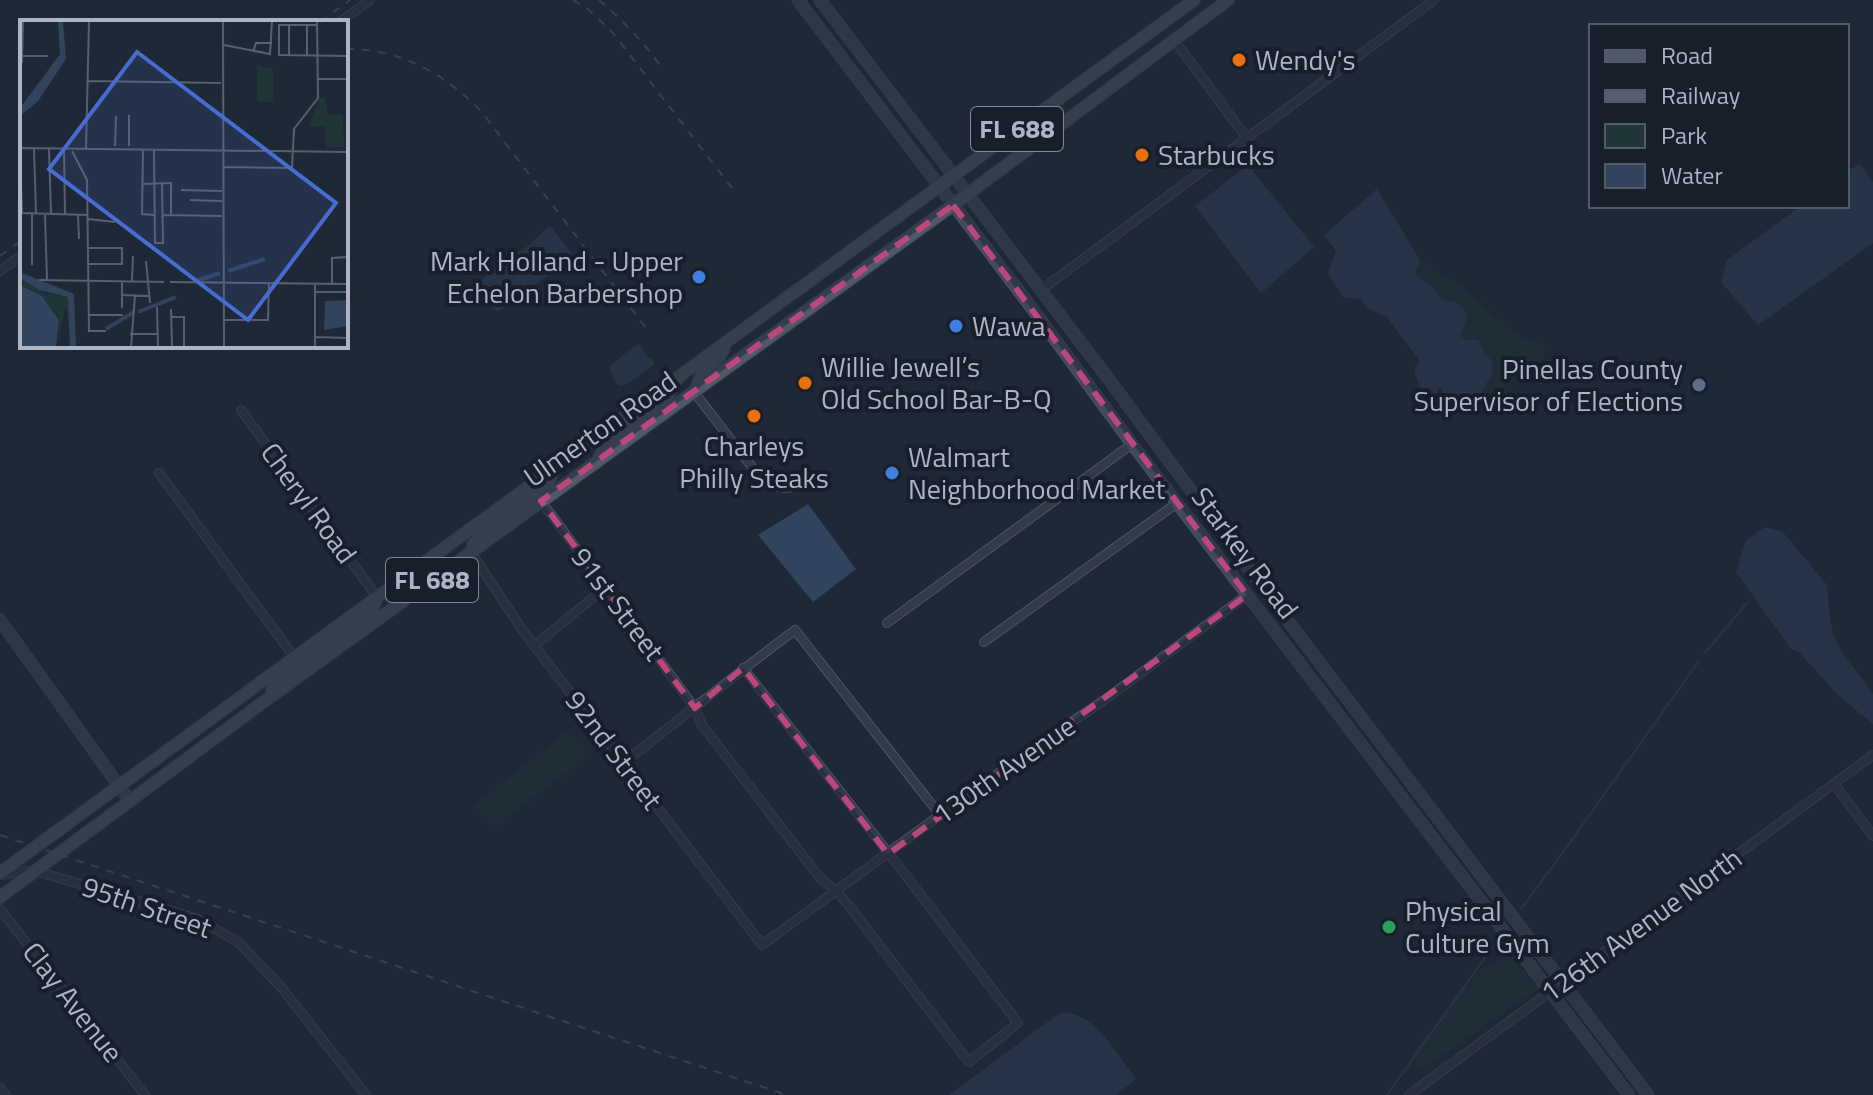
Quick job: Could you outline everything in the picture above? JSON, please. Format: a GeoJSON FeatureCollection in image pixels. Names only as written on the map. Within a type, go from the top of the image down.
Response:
{"type":"FeatureCollection","features":[{"type":"Feature","properties":{"kind":"main road","name":"Starkey Road"},"geometry":{"type":"LineString","coordinates":[[798,0],[1629,1095]]}},
{"type":"Feature","properties":{"kind":"main road","name":"Starkey Road"},"geometry":{"type":"LineString","coordinates":[[820,0],[1648,1095]]}},
{"type":"Feature","properties":{"kind":"main road","name":"Ulmerton Road"},"geometry":{"type":"LineString","coordinates":[[0,874],[1194,0]]}},
{"type":"Feature","properties":{"kind":"main road","name":"Ulmerton Road"},"geometry":{"type":"LineString","coordinates":[[0,897],[273,695],[953,205],[1228,0]]}},
{"type":"Feature","properties":{"kind":"main road"},"geometry":{"type":"LineString","coordinates":[[694,392],[705,370],[723,354],[726,342]]}},
{"type":"Feature","properties":{"kind":"main road"},"geometry":{"type":"LineString","coordinates":[[598,461],[608,441],[668,396],[679,376]]}},
{"type":"Feature","properties":{"kind":"main road"},"geometry":{"type":"LineString","coordinates":[[1088,386],[1120,395]]}},
{"type":"Feature","properties":{"kind":"main road"},"geometry":{"type":"LineString","coordinates":[[471,552],[483,533],[548,485],[555,466]]}},
{"type":"Feature","properties":{"kind":"main road"},"geometry":{"type":"LineString","coordinates":[[1250,570],[1247,595],[1269,603],[1295,639],[1303,641]]}},
{"type":"Feature","properties":{"kind":"main road"},"geometry":{"type":"LineString","coordinates":[[273,695],[272,690],[282,678],[372,611],[377,597]]}},
{"type":"Feature","properties":{"kind":"main road"},"geometry":{"type":"LineString","coordinates":[[0,620],[129,800]]}},
{"type":"Feature","properties":{"kind":"street"},"geometry":{"type":"LineString","coordinates":[[343,20],[370,0]]}},
{"type":"Feature","properties":{"kind":"street"},"geometry":{"type":"LineString","coordinates":[[1041,290],[1434,0]]}},
{"type":"Feature","properties":{"kind":"street"},"geometry":{"type":"LineString","coordinates":[[1174,40],[1246,137]]}},
{"type":"Feature","properties":{"kind":"street"},"geometry":{"type":"LineString","coordinates":[[0,271],[20,256]]}},
{"type":"Feature","properties":{"kind":"street"},"geometry":{"type":"LineString","coordinates":[[694,392],[762,480],[777,488],[787,489],[810,480]]}},
{"type":"Feature","properties":{"kind":"street","name":"Cheryl Road"},"geometry":{"type":"LineString","coordinates":[[241,410],[377,597]]}},
{"type":"Feature","properties":{"kind":"street"},"geometry":{"type":"LineString","coordinates":[[887,623],[1132,444]]}},
{"type":"Feature","properties":{"kind":"street"},"geometry":{"type":"LineString","coordinates":[[159,473],[294,657]]}},
{"type":"Feature","properties":{"kind":"street","name":"91st Street"},"geometry":{"type":"LineString","coordinates":[[541,501],[695,708],[702,725],[820,878],[837,892],[969,1062],[1018,1023],[888,854]]}},
{"type":"Feature","properties":{"kind":"street"},"geometry":{"type":"LineString","coordinates":[[984,642],[1177,503]]}},
{"type":"Feature","properties":{"kind":"street","name":"92nd Street"},"geometry":{"type":"LineString","coordinates":[[471,552],[521,628],[762,945]]}},
{"type":"Feature","properties":{"kind":"street"},"geometry":{"type":"LineString","coordinates":[[535,645],[606,587]]}},
{"type":"Feature","properties":{"kind":"street","name":"130th Avenue"},"geometry":{"type":"LineString","coordinates":[[762,945],[1247,595]]}},
{"type":"Feature","properties":{"kind":"street"},"geometry":{"type":"LineString","coordinates":[[624,762],[795,630],[940,815]]}},
{"type":"Feature","properties":{"kind":"street"},"geometry":{"type":"LineString","coordinates":[[743,668],[888,854]]}},
{"type":"Feature","properties":{"kind":"street","name":"126th Avenue North"},"geometry":{"type":"LineString","coordinates":[[1409,1095],[1873,755]]}},
{"type":"Feature","properties":{"kind":"street"},"geometry":{"type":"LineString","coordinates":[[1834,784],[1873,836]]}},
{"type":"Feature","properties":{"kind":"street","name":"95th Street"},"geometry":{"type":"LineString","coordinates":[[0,874],[36,871],[198,919],[238,942],[281,987],[366,1095]]}},
{"type":"Feature","properties":{"kind":"street","name":"Clay Avenue"},"geometry":{"type":"LineString","coordinates":[[0,909],[145,1095]]}},
{"type":"Feature","properties":{"kind":"street"},"geometry":{"type":"LineString","coordinates":[[0,1088],[6,1095]]}},
{"type":"Feature","properties":{"kind":"highlighted area"},"geometry":{"type":"Polygon","coordinates":[[[953,205],[1247,595],[888,854],[743,668],[695,708],[541,501],[953,205]]]}},
{"type":"Feature","properties":{"kind":"green space"},"geometry":{"type":"Polygon","coordinates":[[[1420,260],[1464,288],[1520,336],[1545,347],[1543,362],[1518,375],[1500,393],[1483,399],[1481,395],[1491,377],[1485,354],[1478,340],[1460,336],[1458,303],[1442,299],[1432,285],[1415,273],[1420,260]]]}},
{"type":"Feature","properties":{"kind":"green space"},"geometry":{"type":"Polygon","coordinates":[[[565,733],[581,744],[585,752],[580,762],[494,827],[473,806],[565,733]]]}},
{"type":"Feature","properties":{"kind":"green space"},"geometry":{"type":"Polygon","coordinates":[[[1508,954],[1539,988],[1420,1071],[1411,1055],[1476,974],[1508,954]]]}},
{"type":"Feature","properties":{"kind":"water"},"geometry":{"type":"Polygon","coordinates":[[[1859,164],[1873,182],[1873,243],[1758,325],[1721,282],[1727,260],[1798,208],[1849,208],[1849,171],[1859,164]]]}},
{"type":"Feature","properties":{"kind":"water"},"geometry":{"type":"Polygon","coordinates":[[[1248,165],[1314,247],[1261,293],[1195,206],[1248,165]]]}},
{"type":"Feature","properties":{"kind":"water"},"geometry":{"type":"Polygon","coordinates":[[[1377,189],[1420,260],[1415,273],[1432,285],[1442,299],[1458,303],[1468,315],[1460,336],[1478,340],[1493,362],[1491,377],[1481,395],[1483,399],[1461,415],[1440,388],[1430,400],[1420,388],[1414,370],[1420,361],[1386,316],[1371,310],[1360,299],[1344,297],[1328,274],[1336,251],[1324,235],[1377,189]]]}},
{"type":"Feature","properties":{"kind":"water"},"geometry":{"type":"Polygon","coordinates":[[[550,226],[574,256],[496,311],[476,284],[550,226]]]}},
{"type":"Feature","properties":{"kind":"water"},"geometry":{"type":"Polygon","coordinates":[[[639,345],[652,358],[654,365],[620,386],[610,366],[639,345]]]}},
{"type":"Feature","properties":{"kind":"water"},"geometry":{"type":"Polygon","coordinates":[[[808,504],[856,569],[813,602],[758,535],[808,504]]]}},
{"type":"Feature","properties":{"kind":"water"},"geometry":{"type":"Polygon","coordinates":[[[1765,527],[1782,531],[1827,585],[1833,635],[1873,694],[1873,724],[1839,696],[1799,652],[1791,649],[1736,572],[1746,540],[1765,527]]]}},
{"type":"Feature","properties":{"kind":"water"},"geometry":{"type":"Polygon","coordinates":[[[1063,1012],[1075,1014],[1096,1028],[1136,1079],[1116,1095],[949,1095],[1053,1018],[1063,1012]]]}},
{"type":"Feature","properties":{"kind":"waterway"},"geometry":{"type":"LineString","coordinates":[[1704,654],[1747,603]]}},
{"type":"Feature","properties":{"kind":"waterway"},"geometry":{"type":"LineString","coordinates":[[1521,909],[1699,661]]}},
{"type":"Feature","properties":{"kind":"waterway"},"geometry":{"type":"LineString","coordinates":[[1387,1095],[1499,938]]}},
{"type":"Feature","properties":{"kind":"railway"},"geometry":{"type":"LineString","coordinates":[[323,20],[350,0]]}},
{"type":"Feature","properties":{"kind":"railway"},"geometry":{"type":"LineString","coordinates":[[573,0],[588,9],[613,33],[735,192]]}},
{"type":"Feature","properties":{"kind":"railway"},"geometry":{"type":"LineString","coordinates":[[599,0],[631,30],[659,64]]}},
{"type":"Feature","properties":{"kind":"railway"},"geometry":{"type":"LineString","coordinates":[[348,49],[403,58],[436,75],[481,111],[649,332]]}},
{"type":"Feature","properties":{"kind":"railway"},"geometry":{"type":"LineString","coordinates":[[0,256],[20,241]]}},
{"type":"Feature","properties":{"kind":"railway"},"geometry":{"type":"LineString","coordinates":[[0,835],[787,1095]]}},
{"type":"Feature","properties":{"kind":"place","name":"Wendy's"},"geometry":{"type":"Point","coordinates":[1239,60]}},
{"type":"Feature","properties":{"kind":"place","name":"Starbucks"},"geometry":{"type":"Point","coordinates":[1142,155]}},
{"type":"Feature","properties":{"kind":"place","name":"Mark Holland - Upper Echelon Barbershop"},"geometry":{"type":"Point","coordinates":[699,277]}},
{"type":"Feature","properties":{"kind":"place","name":"Wawa"},"geometry":{"type":"Point","coordinates":[956,326]}},
{"type":"Feature","properties":{"kind":"place","name":"Willie Jewell’s Old School Bar-B-Q"},"geometry":{"type":"Point","coordinates":[805,383]}},
{"type":"Feature","properties":{"kind":"place","name":"Pinellas County Supervisor of Elections"},"geometry":{"type":"Point","coordinates":[1699,385]}},
{"type":"Feature","properties":{"kind":"place","name":"Charleys Philly Steaks"},"geometry":{"type":"Point","coordinates":[754,416]}},
{"type":"Feature","properties":{"kind":"place","name":"Walmart Neighborhood Market"},"geometry":{"type":"Point","coordinates":[892,473]}},
{"type":"Feature","properties":{"kind":"place","name":"Physical Culture Gym"},"geometry":{"type":"Point","coordinates":[1389,927]}}]}
